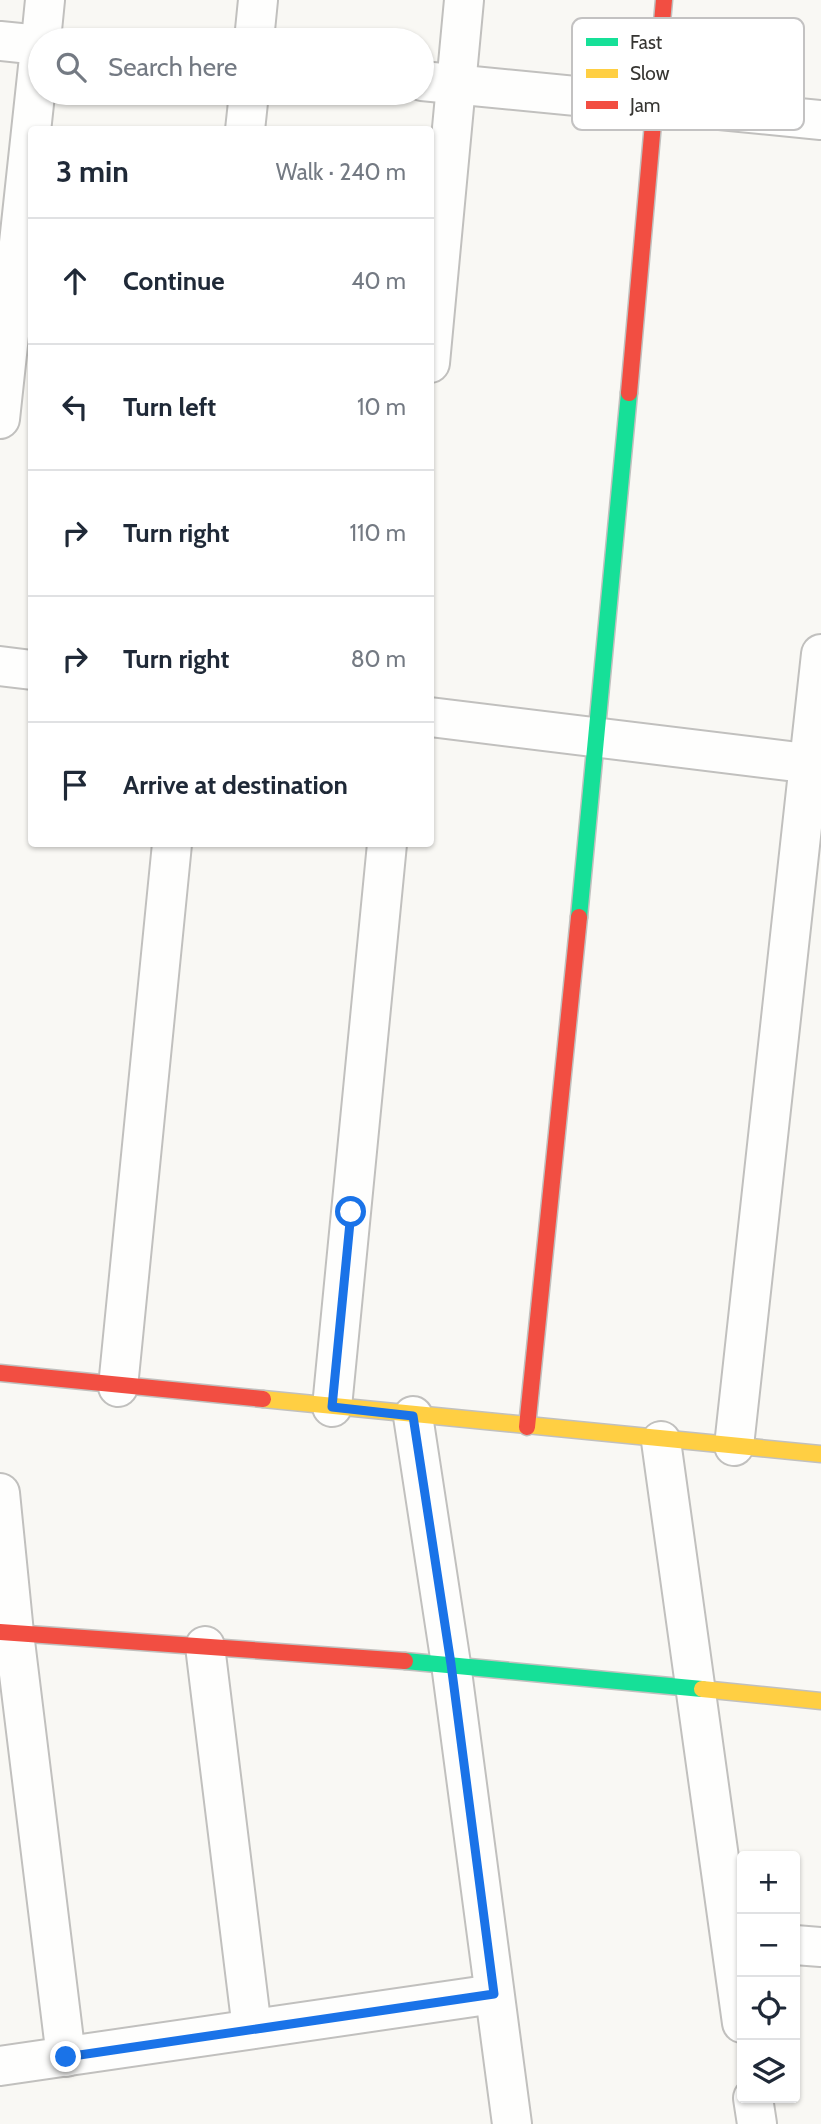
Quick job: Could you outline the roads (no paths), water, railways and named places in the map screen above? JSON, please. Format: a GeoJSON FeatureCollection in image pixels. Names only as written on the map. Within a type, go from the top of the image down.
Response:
{"type":"FeatureCollection","features":[{"type":"Feature","properties":{"kind":"street"},"geometry":{"type":"LineString","coordinates":[[42,28],[45,0]]}},
{"type":"Feature","properties":{"kind":"street"},"geometry":{"type":"LineString","coordinates":[[255,28],[258,0]]}},
{"type":"Feature","properties":{"kind":"street"},"geometry":{"type":"LineString","coordinates":[[434,238],[439,82],[464,0]]}},
{"type":"Feature","properties":{"kind":"street"},"geometry":{"type":"LineString","coordinates":[[663,18],[664,0]]}},
{"type":"Feature","properties":{"kind":"street"},"geometry":{"type":"LineString","coordinates":[[0,41],[28,43]]}},
{"type":"Feature","properties":{"kind":"street"},"geometry":{"type":"LineString","coordinates":[[439,82],[572,95]]}},
{"type":"Feature","properties":{"kind":"street"},"geometry":{"type":"LineString","coordinates":[[31,126],[33,105]]}},
{"type":"Feature","properties":{"kind":"street"},"geometry":{"type":"LineString","coordinates":[[245,126],[248,105]]}},
{"type":"Feature","properties":{"kind":"street"},"geometry":{"type":"LineString","coordinates":[[527,1427],[598,737],[654,130]]}},
{"type":"Feature","properties":{"kind":"street"},"geometry":{"type":"LineString","coordinates":[[0,419],[28,156]]}},
{"type":"Feature","properties":{"kind":"street"},"geometry":{"type":"LineString","coordinates":[[734,1446],[816,765],[821,654]]}},
{"type":"Feature","properties":{"kind":"street"},"geometry":{"type":"LineString","coordinates":[[0,666],[28,670]]}},
{"type":"Feature","properties":{"kind":"street"},"geometry":{"type":"LineString","coordinates":[[434,717],[816,765]]}},
{"type":"Feature","properties":{"kind":"street"},"geometry":{"type":"LineString","coordinates":[[118,1387],[172,847]]}},
{"type":"Feature","properties":{"kind":"street"},"geometry":{"type":"LineString","coordinates":[[332,1407],[387,847]]}},
{"type":"Feature","properties":{"kind":"street"},"geometry":{"type":"LineString","coordinates":[[0,1373],[661,1441],[821,1454]]}},
{"type":"Feature","properties":{"kind":"street"},"geometry":{"type":"LineString","coordinates":[[413,1416],[451,1664],[512,2124]]}},
{"type":"Feature","properties":{"kind":"street"},"geometry":{"type":"LineString","coordinates":[[661,1441],[695,1688],[736,1939],[739,1977]]}},
{"type":"Feature","properties":{"kind":"street"},"geometry":{"type":"LineString","coordinates":[[0,1493],[7,1632],[66,2057]]}},
{"type":"Feature","properties":{"kind":"street"},"geometry":{"type":"LineString","coordinates":[[7,1632],[451,1664],[821,1701]]}},
{"type":"Feature","properties":{"kind":"street"},"geometry":{"type":"LineString","coordinates":[[205,1646],[252,2029]]}},
{"type":"Feature","properties":{"kind":"street"},"geometry":{"type":"LineString","coordinates":[[800,1945],[821,1947]]}},
{"type":"Feature","properties":{"kind":"street"},"geometry":{"type":"LineString","coordinates":[[0,2066],[494,1994]]}},
{"type":"Feature","properties":{"kind":"street"},"geometry":{"type":"LineString","coordinates":[[754,2103],[757,2124]]}}]}
